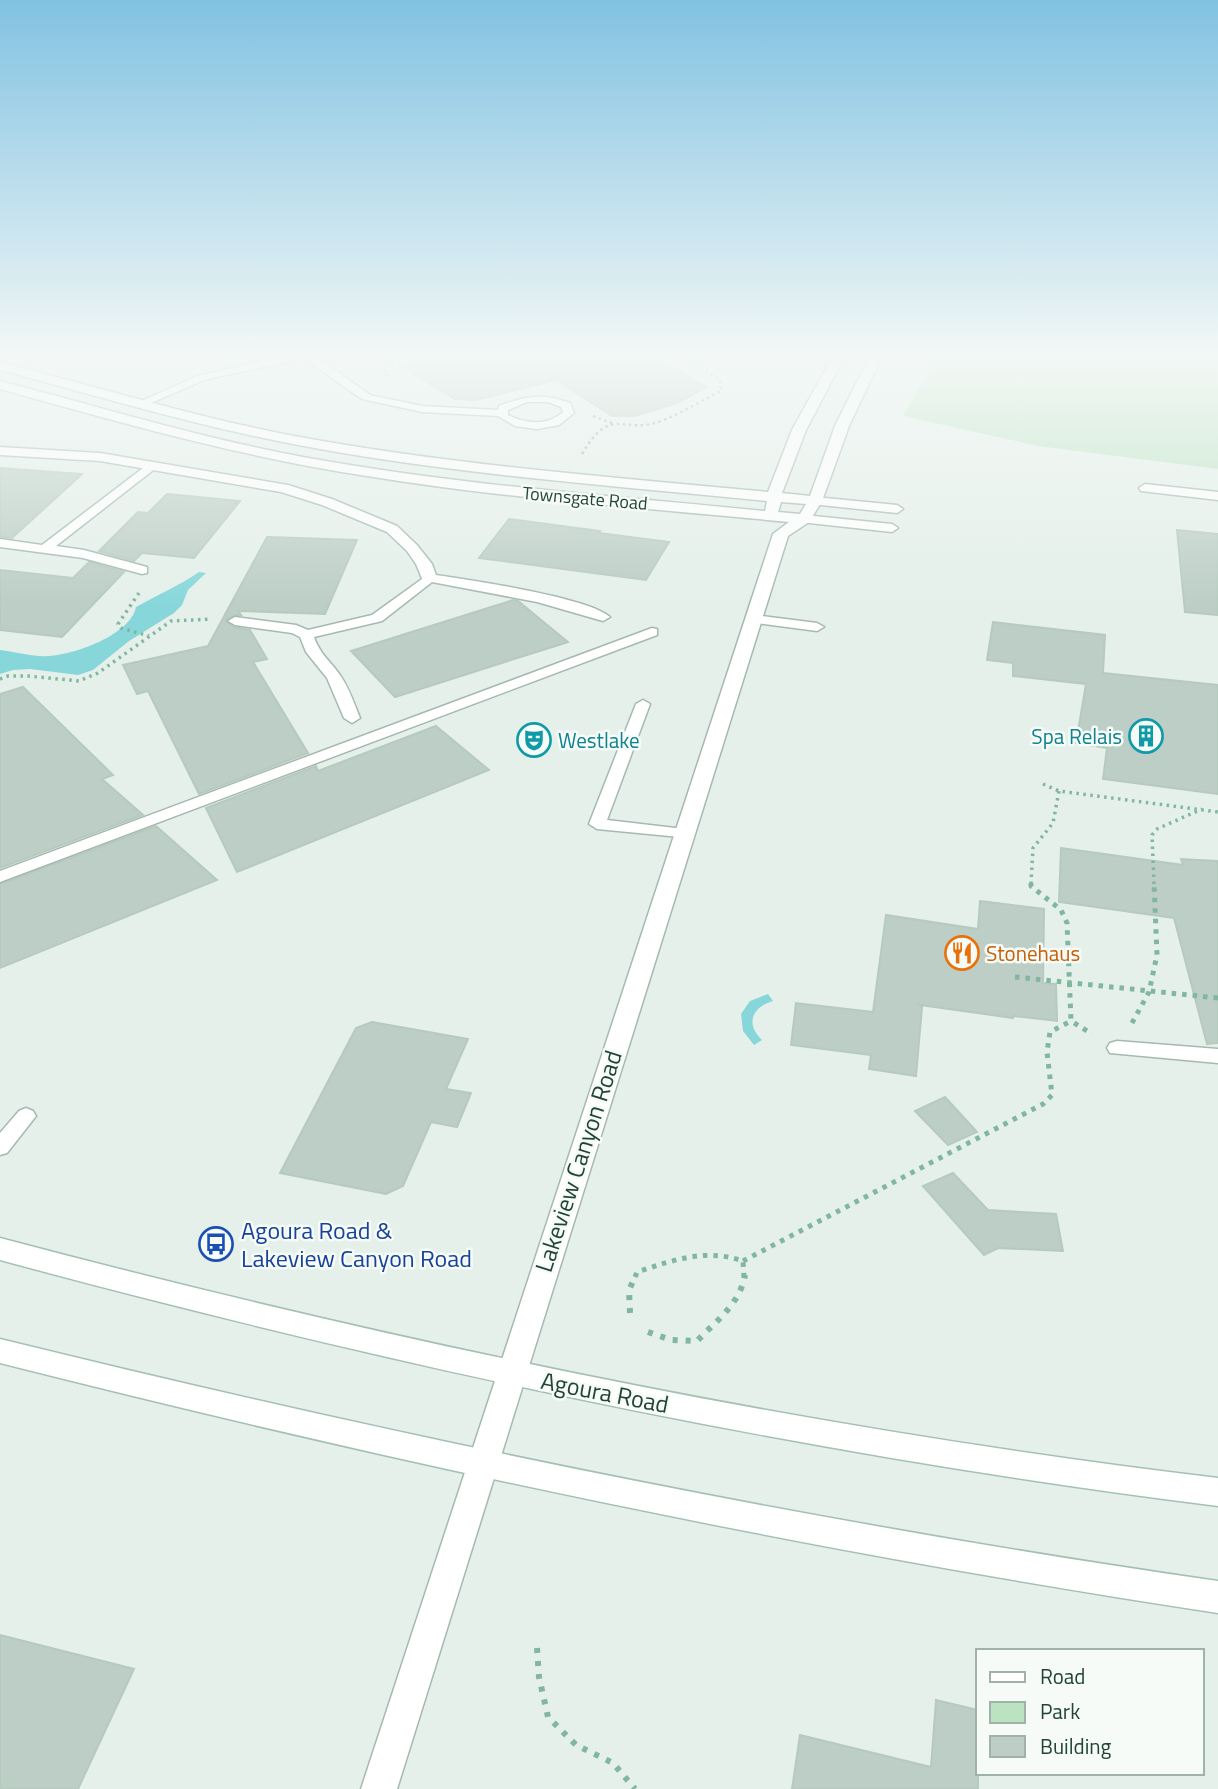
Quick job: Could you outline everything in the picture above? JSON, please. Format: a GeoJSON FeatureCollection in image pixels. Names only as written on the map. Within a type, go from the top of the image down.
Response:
{"type":"FeatureCollection","features":[{"type":"Feature","properties":{"kind":"street","name":"Townsgate Road"},"geometry":{"type":"LineString","coordinates":[[196,437],[342,468],[496,489],[804,519]]}},
{"type":"Feature","properties":{"kind":"street","name":"Townsgate Road"},"geometry":{"type":"LineString","coordinates":[[284,437],[387,456],[815,501]]}},
{"type":"Feature","properties":{"kind":"street"},"geometry":{"type":"LineString","coordinates":[[798,437],[774,496],[771,516],[782,534],[804,519],[815,501],[838,437]]}},
{"type":"Feature","properties":{"kind":"street"},"geometry":{"type":"LineString","coordinates":[[0,451],[100,457],[155,464],[283,488],[327,502],[392,529],[412,548],[424,564],[429,578]]}},
{"type":"Feature","properties":{"kind":"street","name":"Lakeview Canyon Road"},"geometry":{"type":"LineString","coordinates":[[379,1789],[510,1373],[782,534]]}},
{"type":"Feature","properties":{"kind":"street","name":"Agoura Road"},"geometry":{"type":"LineString","coordinates":[[0,1248],[164,1294],[510,1373],[758,1422],[998,1461],[1218,1492]]}},
{"type":"Feature","properties":{"kind":"street"},"geometry":{"type":"LineString","coordinates":[[0,1351],[123,1382],[482,1463],[783,1526],[1218,1597]]}},
{"type":"Feature","properties":{"kind":"lane"},"geometry":{"type":"LineString","coordinates":[[46,548],[155,464]]}},
{"type":"Feature","properties":{"kind":"lane"},"geometry":{"type":"LineString","coordinates":[[1145,488],[1218,496]]}},
{"type":"Feature","properties":{"kind":"lane"},"geometry":{"type":"LineString","coordinates":[[815,501],[897,509]]}},
{"type":"Feature","properties":{"kind":"lane"},"geometry":{"type":"LineString","coordinates":[[804,519],[892,528]]}},
{"type":"Feature","properties":{"kind":"lane"},"geometry":{"type":"LineString","coordinates":[[0,544],[84,554],[142,570]]}},
{"type":"Feature","properties":{"kind":"lane"},"geometry":{"type":"LineString","coordinates":[[235,621],[296,629],[306,635],[377,618],[429,578],[512,590],[561,601],[603,617]]}},
{"type":"Feature","properties":{"kind":"lane"},"geometry":{"type":"LineString","coordinates":[[754,619],[817,627]]}},
{"type":"Feature","properties":{"kind":"lane"},"geometry":{"type":"LineString","coordinates":[[0,877],[652,632]]}},
{"type":"Feature","properties":{"kind":"lane"},"geometry":{"type":"LineString","coordinates":[[306,635],[308,647],[332,675],[352,718]]}},
{"type":"Feature","properties":{"kind":"lane"},"geometry":{"type":"LineString","coordinates":[[643,705],[597,824],[684,834]]}},
{"type":"Feature","properties":{"kind":"lane"},"geometry":{"type":"LineString","coordinates":[[1117,1048],[1218,1056]]}},
{"type":"Feature","properties":{"kind":"lane"},"geometry":{"type":"LineString","coordinates":[[0,1147],[26,1116]]}},
{"type":"Feature","properties":{"kind":"path"},"geometry":{"type":"LineString","coordinates":[[581,456],[591,437]]}},
{"type":"Feature","properties":{"kind":"path"},"geometry":{"type":"LineString","coordinates":[[142,570],[146,584],[118,624],[121,628],[149,636]]}},
{"type":"Feature","properties":{"kind":"path"},"geometry":{"type":"LineString","coordinates":[[0,679],[8,676],[28,676],[79,681],[98,673],[171,621],[193,618],[235,621]]}},
{"type":"Feature","properties":{"kind":"path"},"geometry":{"type":"LineString","coordinates":[[1043,784],[1059,791],[1218,812]]}},
{"type":"Feature","properties":{"kind":"path"},"geometry":{"type":"LineString","coordinates":[[1059,791],[1053,822],[1033,848],[1031,886],[1061,910],[1067,923],[1071,1021]]}},
{"type":"Feature","properties":{"kind":"path"},"geometry":{"type":"LineString","coordinates":[[1071,1021],[1117,1048],[1149,992],[1157,956],[1152,835],[1157,829],[1202,809]]}},
{"type":"Feature","properties":{"kind":"path"},"geometry":{"type":"LineString","coordinates":[[1015,977],[1218,998]]}},
{"type":"Feature","properties":{"kind":"path"},"geometry":{"type":"LineString","coordinates":[[630,1313],[629,1290],[637,1272],[703,1253],[723,1253],[743,1261],[1043,1104],[1052,1095],[1047,1052],[1050,1032],[1071,1021]]}},
{"type":"Feature","properties":{"kind":"path"},"geometry":{"type":"LineString","coordinates":[[648,1332],[671,1340],[697,1341],[743,1293],[747,1275],[743,1261]]}},
{"type":"Feature","properties":{"kind":"path"},"geometry":{"type":"LineString","coordinates":[[537,1648],[539,1677],[548,1717],[576,1745],[613,1763],[635,1789]]}},
{"type":"Feature","properties":{"kind":"green space"},"geometry":{"type":"Polygon","coordinates":[[[1000,437],[1218,437],[1218,469],[1038,446],[1000,437]]]}},
{"type":"Feature","properties":{"kind":"water"},"geometry":{"type":"Polygon","coordinates":[[[199,572],[206,573],[188,590],[182,605],[174,613],[129,641],[93,670],[78,675],[30,669],[0,674],[0,650],[49,656],[87,647],[124,626],[136,607],[199,572]]]}},
{"type":"Feature","properties":{"kind":"water"},"geometry":{"type":"Polygon","coordinates":[[[768,994],[773,1001],[760,1007],[753,1017],[754,1028],[762,1040],[754,1045],[743,1031],[741,1014],[750,1001],[768,994]]]}},
{"type":"Feature","properties":{"kind":"building"},"geometry":{"type":"Polygon","coordinates":[[[0,468],[82,474],[12,538],[0,537],[0,468]]]}},
{"type":"Feature","properties":{"kind":"building"},"geometry":{"type":"Polygon","coordinates":[[[167,494],[240,501],[194,558],[142,553],[134,561],[99,551],[138,512],[148,513],[167,494]]]}},
{"type":"Feature","properties":{"kind":"building"},"geometry":{"type":"Polygon","coordinates":[[[509,519],[669,542],[646,580],[479,558],[509,519]]]}},
{"type":"Feature","properties":{"kind":"building"},"geometry":{"type":"Polygon","coordinates":[[[1177,530],[1218,534],[1218,615],[1185,612],[1177,530]]]}},
{"type":"Feature","properties":{"kind":"building"},"geometry":{"type":"Polygon","coordinates":[[[267,537],[357,540],[325,614],[238,611],[241,615],[234,615],[226,620],[234,627],[250,630],[267,659],[253,662],[308,753],[199,794],[148,691],[137,694],[123,665],[208,646],[267,537]]]}},
{"type":"Feature","properties":{"kind":"building"},"geometry":{"type":"Polygon","coordinates":[[[89,562],[124,572],[62,637],[0,630],[0,570],[73,578],[89,562]]]}},
{"type":"Feature","properties":{"kind":"building"},"geometry":{"type":"Polygon","coordinates":[[[513,600],[518,601],[568,642],[395,697],[351,651],[513,600]]]}},
{"type":"Feature","properties":{"kind":"building","name":"Spa Relais"},"geometry":{"type":"Polygon","coordinates":[[[993,622],[1105,635],[1103,673],[1218,685],[1218,794],[1103,779],[1107,748],[1076,743],[1086,684],[1013,676],[1013,663],[987,660],[993,622]]]}},
{"type":"Feature","properties":{"kind":"building"},"geometry":{"type":"Polygon","coordinates":[[[23,687],[113,775],[102,779],[143,815],[0,868],[0,694],[23,687]]]}},
{"type":"Feature","properties":{"kind":"building"},"geometry":{"type":"Polygon","coordinates":[[[436,726],[489,770],[237,872],[206,808],[316,766],[318,771],[436,726]]]}},
{"type":"Feature","properties":{"kind":"building"},"geometry":{"type":"Polygon","coordinates":[[[156,826],[217,880],[0,968],[0,884],[156,826]]]}},
{"type":"Feature","properties":{"kind":"building"},"geometry":{"type":"Polygon","coordinates":[[[1061,848],[1183,865],[1181,859],[1218,861],[1218,1043],[1207,1044],[1174,918],[1059,902],[1061,848]]]}},
{"type":"Feature","properties":{"kind":"building"},"geometry":{"type":"Polygon","coordinates":[[[980,901],[1044,909],[1043,983],[1056,984],[1057,1021],[1013,1018],[920,1005],[922,1007],[916,1076],[869,1069],[871,1055],[791,1045],[796,1003],[873,1012],[886,915],[978,929],[980,901]]]}},
{"type":"Feature","properties":{"kind":"building"},"geometry":{"type":"Polygon","coordinates":[[[372,1022],[468,1039],[446,1089],[471,1093],[457,1127],[431,1122],[403,1186],[386,1194],[280,1173],[356,1028],[372,1022]]]}},
{"type":"Feature","properties":{"kind":"building"},"geometry":{"type":"Polygon","coordinates":[[[945,1097],[977,1132],[948,1145],[915,1111],[945,1097]]]}},
{"type":"Feature","properties":{"kind":"building"},"geometry":{"type":"Polygon","coordinates":[[[953,1173],[988,1210],[1056,1214],[1063,1251],[998,1248],[984,1255],[923,1186],[953,1173]]]}},
{"type":"Feature","properties":{"kind":"building"},"geometry":{"type":"Polygon","coordinates":[[[0,1635],[134,1669],[78,1789],[0,1789],[0,1635]]]}},
{"type":"Feature","properties":{"kind":"building"},"geometry":{"type":"Polygon","coordinates":[[[936,1700],[976,1710],[978,1789],[792,1789],[800,1735],[931,1767],[936,1700]]]}},
{"type":"Feature","properties":{"kind":"place","name":"Spa Relais"},"geometry":{"type":"Point","coordinates":[1146,736]}},
{"type":"Feature","properties":{"kind":"place","name":"Westlake"},"geometry":{"type":"Point","coordinates":[534,740]}},
{"type":"Feature","properties":{"kind":"place","name":"Stonehaus"},"geometry":{"type":"Point","coordinates":[962,953]}},
{"type":"Feature","properties":{"kind":"place","name":"Agoura Road & Lakeview Canyon Road"},"geometry":{"type":"Point","coordinates":[216,1244]}}]}
